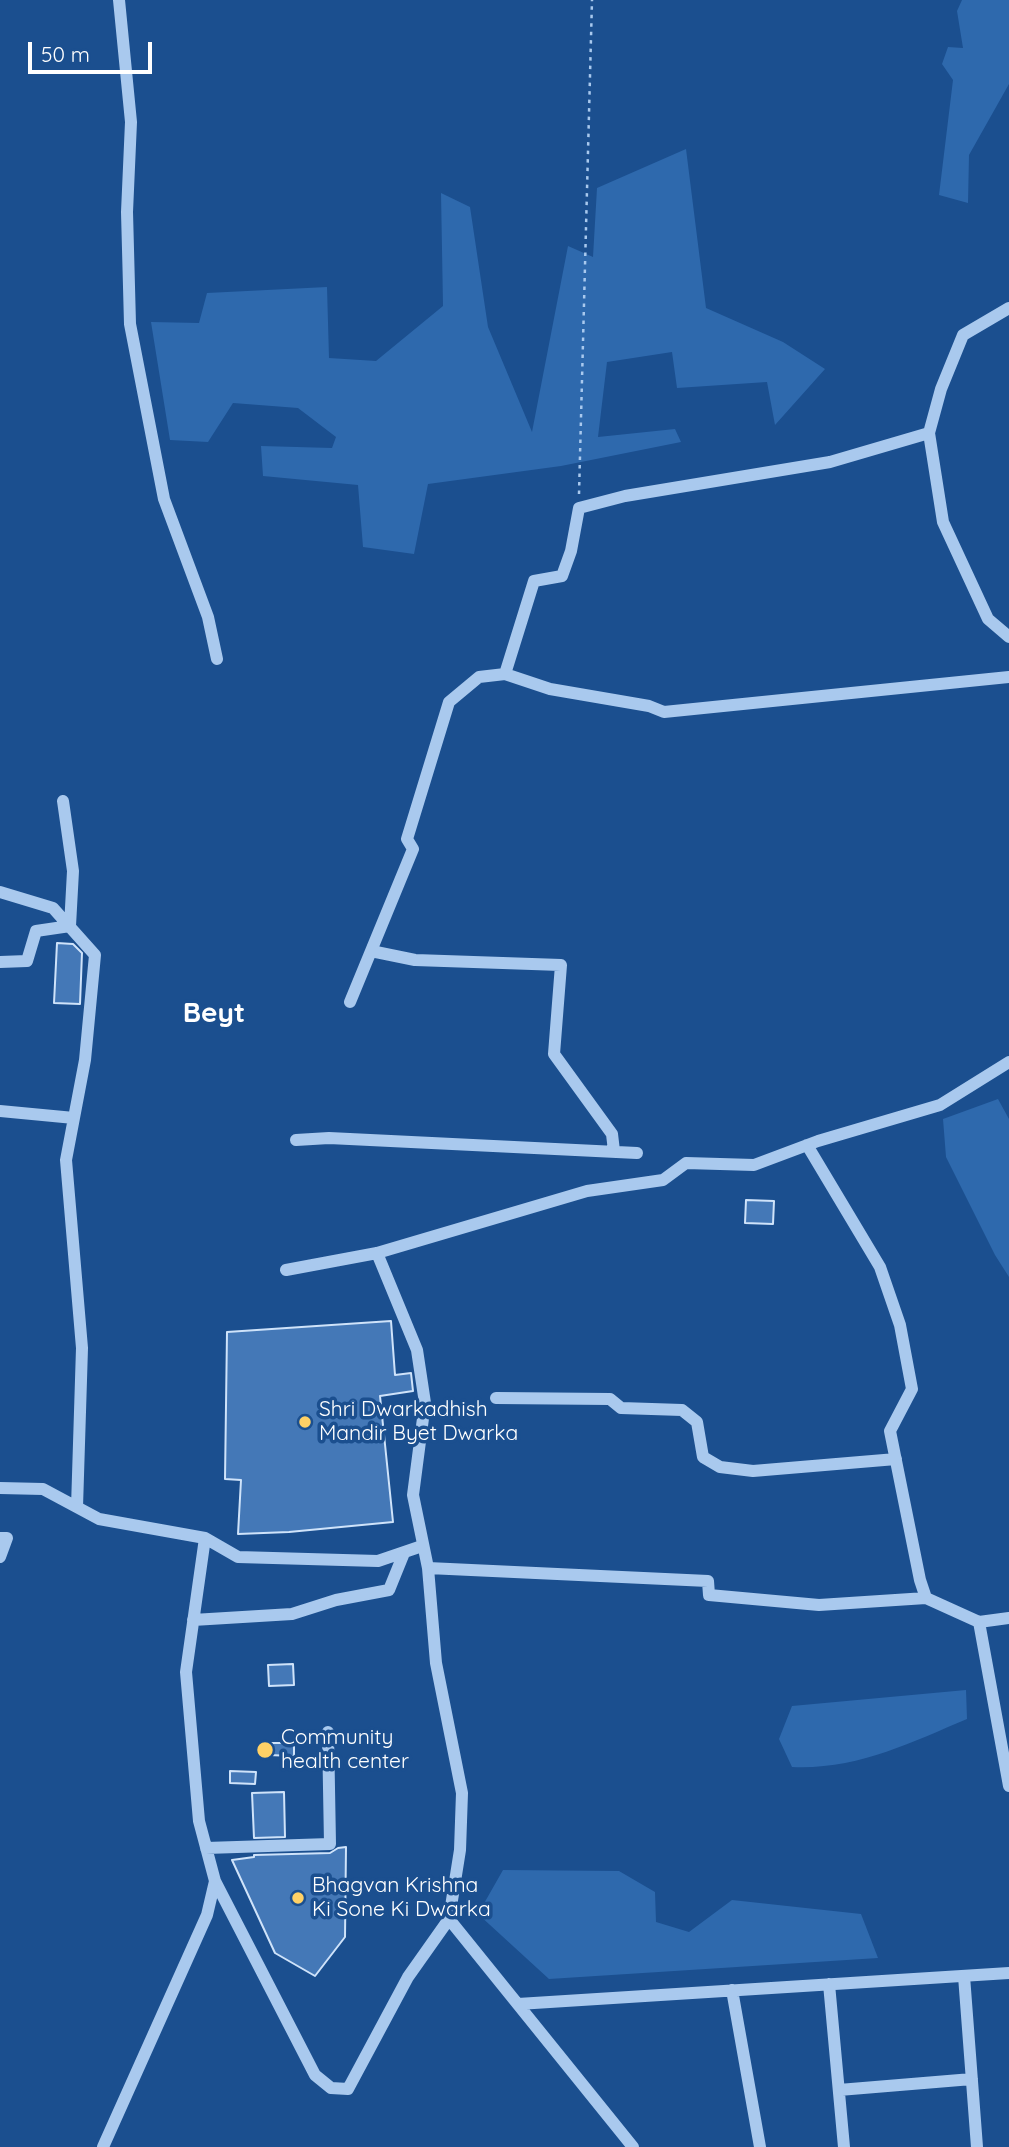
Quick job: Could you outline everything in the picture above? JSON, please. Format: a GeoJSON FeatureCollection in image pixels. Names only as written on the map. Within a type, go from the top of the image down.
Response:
{"type":"FeatureCollection","features":[{"type":"Feature","properties":{"kind":"street"},"geometry":{"type":"LineString","coordinates":[[119,0],[131,122],[127,212],[130,324],[164,499],[208,617],[217,659]]}},
{"type":"Feature","properties":{"kind":"street"},"geometry":{"type":"LineString","coordinates":[[1009,308],[963,335],[941,389],[929,433],[943,522],[988,619],[1009,637]]}},
{"type":"Feature","properties":{"kind":"street"},"geometry":{"type":"LineString","coordinates":[[505,674],[534,581],[562,576],[571,551],[579,508],[625,496],[830,463],[929,433]]}},
{"type":"Feature","properties":{"kind":"street"},"geometry":{"type":"LineString","coordinates":[[350,1003],[413,849],[407,839],[449,702],[479,677],[505,674],[550,689],[649,706],[664,712],[1009,677]]}},
{"type":"Feature","properties":{"kind":"street"},"geometry":{"type":"LineString","coordinates":[[63,801],[73,871],[70,926]]}},
{"type":"Feature","properties":{"kind":"street"},"geometry":{"type":"LineString","coordinates":[[0,892],[53,908],[95,955],[85,1060],[66,1160],[82,1348],[76,1507]]}},
{"type":"Feature","properties":{"kind":"street"},"geometry":{"type":"LineString","coordinates":[[0,962],[27,961],[36,931],[70,926]]}},
{"type":"Feature","properties":{"kind":"street"},"geometry":{"type":"LineString","coordinates":[[372,951],[415,960],[561,965],[555,1054],[612,1135],[614,1151]]}},
{"type":"Feature","properties":{"kind":"street"},"geometry":{"type":"LineString","coordinates":[[286,1270],[377,1253],[587,1191],[663,1180],[686,1163],[754,1165],[940,1105],[1009,1062]]}},
{"type":"Feature","properties":{"kind":"street"},"geometry":{"type":"LineString","coordinates":[[0,1111],[74,1118]]}},
{"type":"Feature","properties":{"kind":"street"},"geometry":{"type":"LineString","coordinates":[[296,1140],[329,1138],[637,1153]]}},
{"type":"Feature","properties":{"kind":"street"},"geometry":{"type":"LineString","coordinates":[[807,1146],[880,1267],[900,1325],[912,1389],[890,1431],[926,1598]]}},
{"type":"Feature","properties":{"kind":"street"},"geometry":{"type":"LineString","coordinates":[[205,1538],[186,1672],[198,1821],[215,1881],[315,2075],[331,2088],[348,2089],[408,1977],[449,1919],[460,1850],[462,1793],[436,1663],[428,1569],[413,1495],[425,1403],[417,1350],[377,1253]]}},
{"type":"Feature","properties":{"kind":"street"},"geometry":{"type":"LineString","coordinates":[[496,1398],[610,1399],[621,1408],[682,1410],[697,1422],[703,1457],[720,1467],[753,1471],[896,1459]]}},
{"type":"Feature","properties":{"kind":"street"},"geometry":{"type":"LineString","coordinates":[[0,1488],[43,1489],[99,1520],[205,1538],[238,1557],[378,1561],[422,1546]]}},
{"type":"Feature","properties":{"kind":"street"},"geometry":{"type":"LineString","coordinates":[[0,1538],[7,1538],[0,1557]]}},
{"type":"Feature","properties":{"kind":"street"},"geometry":{"type":"LineString","coordinates":[[193,1620],[292,1614],[336,1600],[389,1590],[404,1553]]}},
{"type":"Feature","properties":{"kind":"street"},"geometry":{"type":"LineString","coordinates":[[428,1569],[708,1581],[709,1595],[819,1605],[926,1598],[979,1622],[1009,1618]]}},
{"type":"Feature","properties":{"kind":"street"},"geometry":{"type":"LineString","coordinates":[[979,1622],[1009,1786]]}},
{"type":"Feature","properties":{"kind":"street"},"geometry":{"type":"LineString","coordinates":[[206,1848],[330,1844],[328,1732]]}},
{"type":"Feature","properties":{"kind":"street"},"geometry":{"type":"LineString","coordinates":[[103,2147],[207,1915],[215,1881]]}},
{"type":"Feature","properties":{"kind":"street"},"geometry":{"type":"LineString","coordinates":[[449,1919],[633,2147]]}},
{"type":"Feature","properties":{"kind":"street"},"geometry":{"type":"LineString","coordinates":[[517,2004],[1009,1973]]}},
{"type":"Feature","properties":{"kind":"street"},"geometry":{"type":"LineString","coordinates":[[964,1976],[977,2147]]}},
{"type":"Feature","properties":{"kind":"street"},"geometry":{"type":"LineString","coordinates":[[829,1984],[844,2147]]}},
{"type":"Feature","properties":{"kind":"street"},"geometry":{"type":"LineString","coordinates":[[732,1990],[761,2147]]}},
{"type":"Feature","properties":{"kind":"street"},"geometry":{"type":"LineString","coordinates":[[839,2090],[972,2079]]}},
{"type":"Feature","properties":{"kind":"path"},"geometry":{"type":"LineString","coordinates":[[579,508],[592,0]]}},
{"type":"Feature","properties":{"kind":"shaded area"},"geometry":{"type":"Polygon","coordinates":[[[962,0],[1009,0],[1009,84],[969,155],[968,203],[939,195],[953,80],[942,64],[948,47],[963,48],[957,11],[962,0]]]}},
{"type":"Feature","properties":{"kind":"shaded area"},"geometry":{"type":"Polygon","coordinates":[[[686,149],[706,308],[783,342],[825,369],[775,425],[767,382],[677,388],[672,352],[607,362],[598,437],[675,429],[681,442],[561,466],[428,484],[414,554],[363,547],[358,485],[263,476],[261,446],[332,448],[336,437],[298,408],[233,403],[208,442],[170,440],[151,322],[199,323],[207,293],[327,287],[329,358],[376,361],[443,306],[441,193],[470,207],[488,327],[532,432],[568,246],[593,257],[597,188],[686,149]]]}},
{"type":"Feature","properties":{"kind":"shaded area"},"geometry":{"type":"Polygon","coordinates":[[[998,1099],[1009,1119],[1009,1277],[995,1255],[946,1157],[943,1119],[998,1099]]]}},
{"type":"Feature","properties":{"kind":"shaded area"},"geometry":{"type":"Polygon","coordinates":[[[966,1690],[967,1719],[903,1746],[860,1759],[816,1767],[792,1767],[779,1739],[792,1706],[966,1690]]]}},
{"type":"Feature","properties":{"kind":"shaded area"},"geometry":{"type":"Polygon","coordinates":[[[503,1870],[619,1871],[655,1892],[656,1922],[689,1932],[732,1900],[861,1914],[878,1958],[549,1979],[478,1914],[503,1870]]]}},
{"type":"Feature","properties":{"kind":"building"},"geometry":{"type":"Polygon","coordinates":[[[57,943],[73,944],[82,953],[80,1004],[54,1003],[57,943]]]}},
{"type":"Feature","properties":{"kind":"building"},"geometry":{"type":"Polygon","coordinates":[[[746,1200],[774,1201],[773,1224],[745,1223],[746,1200]]]}},
{"type":"Feature","properties":{"kind":"building","name":"Shri Dwarkadhish Mandir Byet Dwarka"},"geometry":{"type":"Polygon","coordinates":[[[391,1321],[395,1375],[411,1373],[413,1391],[380,1396],[393,1522],[238,1534],[241,1480],[225,1479],[227,1332],[391,1321]]]}},
{"type":"Feature","properties":{"kind":"building"},"geometry":{"type":"Polygon","coordinates":[[[293,1664],[294,1685],[269,1686],[268,1665],[293,1664]]]}},
{"type":"Feature","properties":{"kind":"building"},"geometry":{"type":"Polygon","coordinates":[[[269,1743],[294,1743],[294,1756],[268,1755],[269,1743]]]}},
{"type":"Feature","properties":{"kind":"building"},"geometry":{"type":"Polygon","coordinates":[[[230,1771],[256,1772],[255,1784],[230,1783],[230,1771]]]}},
{"type":"Feature","properties":{"kind":"building"},"geometry":{"type":"Polygon","coordinates":[[[284,1792],[285,1837],[254,1838],[252,1793],[284,1792]]]}},
{"type":"Feature","properties":{"kind":"building","name":"Bhagvan Krishna Ki Sone Ki Dwarka"},"geometry":{"type":"Polygon","coordinates":[[[346,1847],[345,1937],[315,1976],[275,1953],[232,1860],[254,1855],[330,1853],[346,1847]]]}},
{"type":"Feature","properties":{"kind":"place","name":"Shri Dwarkadhish Mandir Byet Dwarka"},"geometry":{"type":"Point","coordinates":[305,1422]}},
{"type":"Feature","properties":{"kind":"place","name":"Community health center"},"geometry":{"type":"Point","coordinates":[265,1750]}},
{"type":"Feature","properties":{"kind":"place","name":"Bhagvan Krishna Ki Sone Ki Dwarka"},"geometry":{"type":"Point","coordinates":[298,1898]}},
{"type":"Feature","properties":{"kind":"district","name":"Beyt"},"geometry":{"type":"Point","coordinates":[214,1014]}}]}
